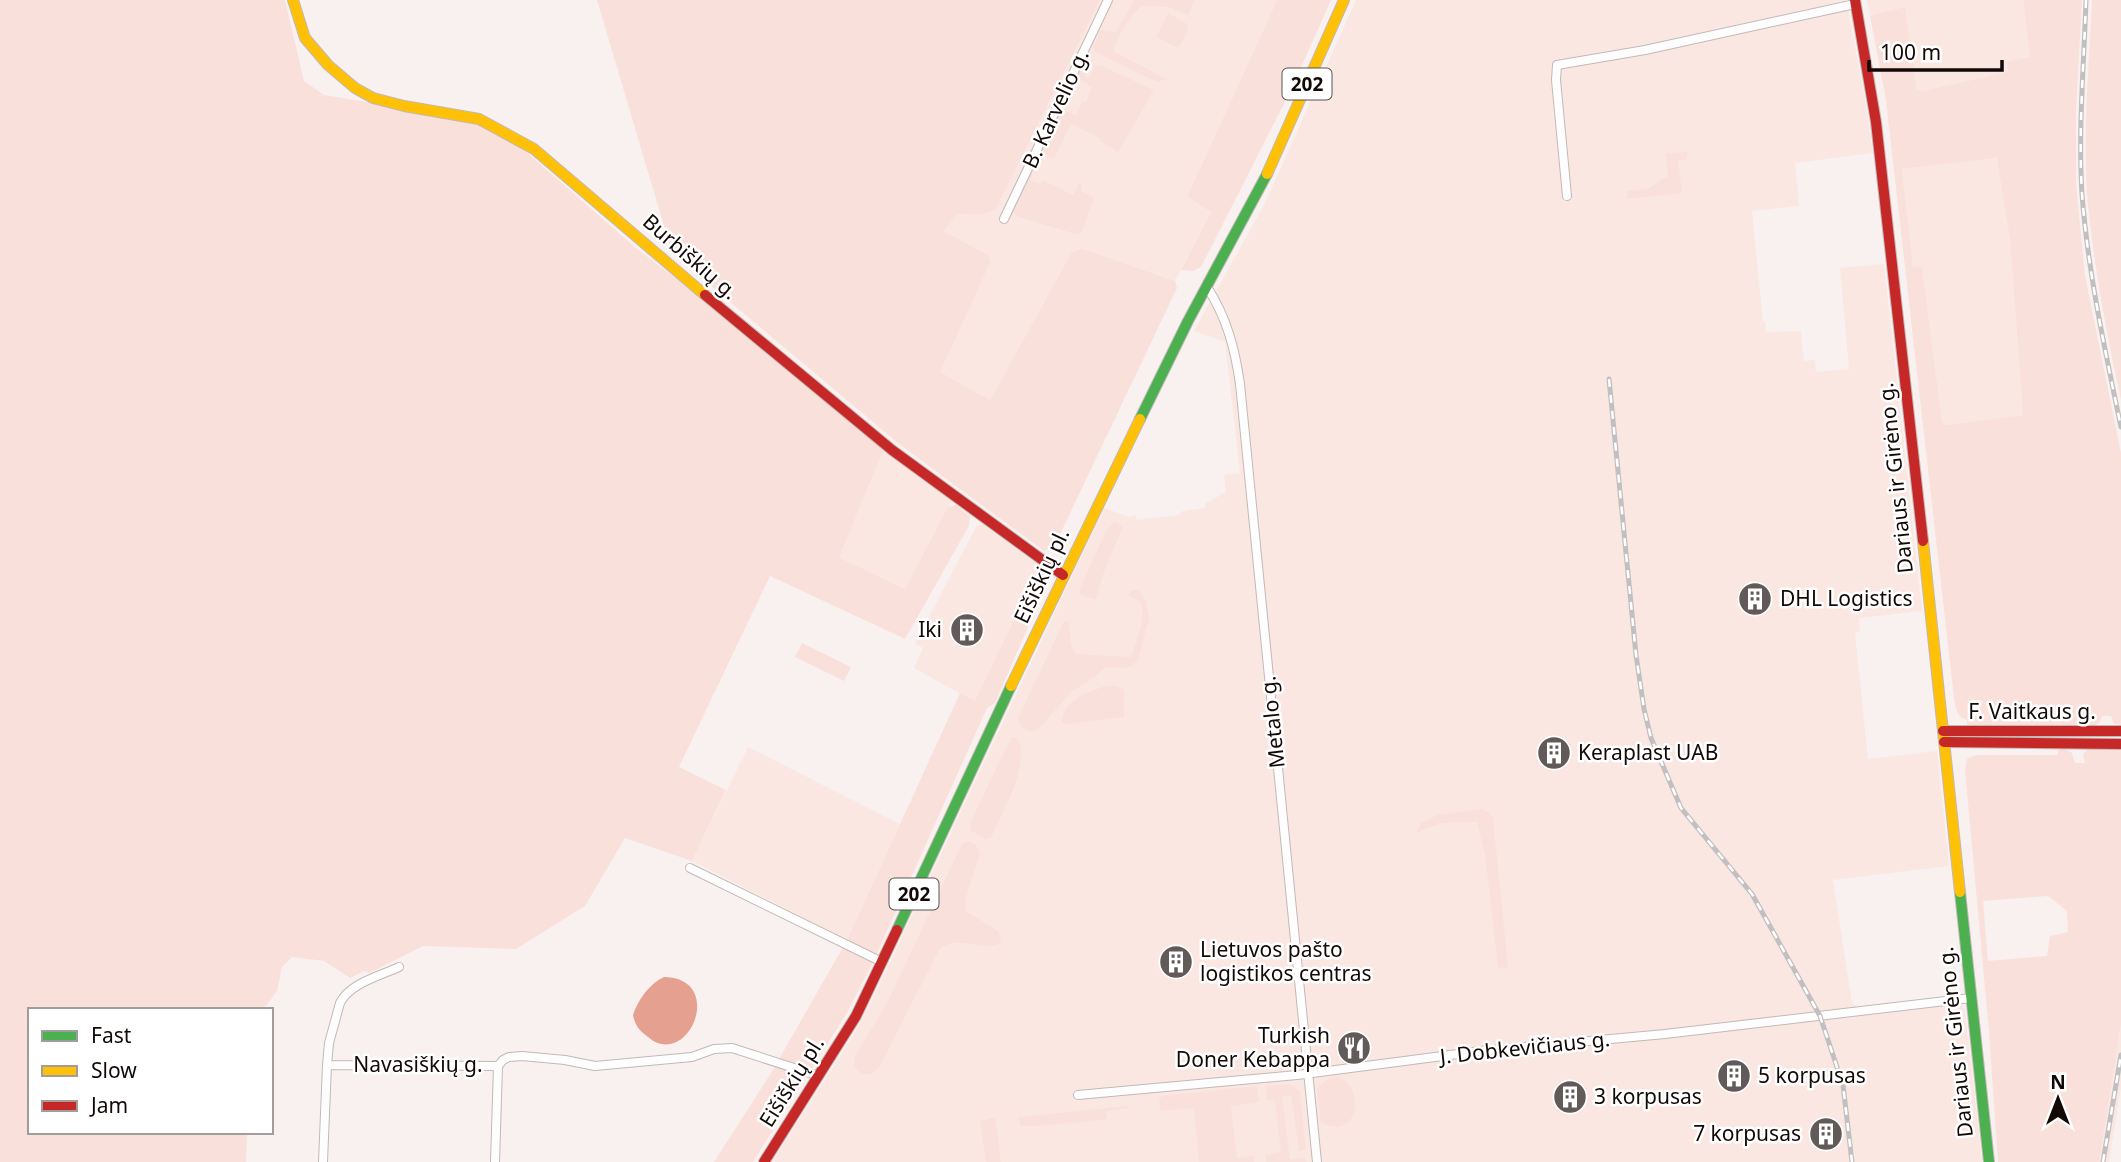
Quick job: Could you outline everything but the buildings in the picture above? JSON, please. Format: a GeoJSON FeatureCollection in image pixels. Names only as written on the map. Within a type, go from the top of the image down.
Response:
{"type":"FeatureCollection","features":[{"type":"Feature","properties":{"kind":"main road","name":"Burbiškių g."},"geometry":{"type":"LineString","coordinates":[[293,0],[305,38],[328,65],[355,88],[373,98],[404,106],[479,119],[534,149],[892,450],[1063,575]]}},
{"type":"Feature","properties":{"kind":"main road","name":"Eišiškių pl."},"geometry":{"type":"LineString","coordinates":[[764,1162],[856,1016],[1063,575],[1188,321],[1258,193],[1344,0]]}},
{"type":"Feature","properties":{"kind":"main road","name":"Dariaus ir Girėno g."},"geometry":{"type":"LineString","coordinates":[[1855,2],[1878,135],[1989,1162]]}},
{"type":"Feature","properties":{"kind":"main road","name":"F. Vaitkaus g."},"geometry":{"type":"LineString","coordinates":[[1943,737],[2121,731]]}},
{"type":"Feature","properties":{"kind":"main road","name":"F. Vaitkaus g."},"geometry":{"type":"LineString","coordinates":[[1943,737],[2121,744]]}},
{"type":"Feature","properties":{"kind":"street","name":"B. Karvelio g."},"geometry":{"type":"LineString","coordinates":[[1004,219],[1108,0]]}},
{"type":"Feature","properties":{"kind":"street"},"geometry":{"type":"LineString","coordinates":[[1567,196],[1556,80],[1557,65],[1644,50],[1855,2]]}},
{"type":"Feature","properties":{"kind":"street","name":"Metalo g."},"geometry":{"type":"LineString","coordinates":[[1207,287],[1220,306],[1232,340],[1240,384],[1317,1162]]}},
{"type":"Feature","properties":{"kind":"street"},"geometry":{"type":"LineString","coordinates":[[690,868],[882,962]]}},
{"type":"Feature","properties":{"kind":"street"},"geometry":{"type":"LineString","coordinates":[[323,1162],[329,1043],[343,997],[354,987],[399,967]]}},
{"type":"Feature","properties":{"kind":"street","name":"J. Dobkevičiaus g."},"geometry":{"type":"LineString","coordinates":[[1078,1095],[1307,1073],[1481,1051],[1698,1030],[1971,998]]}},
{"type":"Feature","properties":{"kind":"street"},"geometry":{"type":"LineString","coordinates":[[498,1066],[509,1057],[522,1056],[595,1066],[659,1061],[692,1058],[722,1047],[819,1076]]}},
{"type":"Feature","properties":{"kind":"street","name":"Navasiškių g."},"geometry":{"type":"LineString","coordinates":[[327,1065],[498,1066],[495,1162]]}},
{"type":"Feature","properties":{"kind":"shaded area"},"geometry":{"type":"Polygon","coordinates":[[[0,0],[285,0],[304,81],[324,95],[473,122],[524,150],[637,249],[693,291],[884,448],[839,557],[905,589],[948,507],[956,505],[970,516],[969,526],[905,639],[770,576],[679,767],[726,790],[692,861],[625,838],[585,906],[516,949],[423,946],[369,973],[364,971],[350,978],[324,961],[292,957],[282,967],[277,991],[264,1008],[28,1008],[28,1134],[247,1134],[246,1162],[0,1162],[0,0]]]}},
{"type":"Feature","properties":{"kind":"shaded area"},"geometry":{"type":"Polygon","coordinates":[[[597,0],[1100,0],[995,210],[980,215],[958,214],[944,231],[988,255],[991,261],[940,372],[990,400],[1072,252],[1081,249],[1089,251],[1175,281],[1177,288],[1054,547],[1044,551],[899,444],[672,253],[597,0]]]}},
{"type":"Feature","properties":{"kind":"shaded area"},"geometry":{"type":"Polygon","coordinates":[[[1100,0],[1277,0],[1187,197],[1211,212],[1175,281],[1089,251],[1081,249],[1072,252],[990,400],[939,372],[991,261],[988,255],[944,231],[958,214],[980,215],[995,210],[1100,0]]]}},
{"type":"Feature","properties":{"kind":"shaded area"},"geometry":{"type":"Polygon","coordinates":[[[1134,0],[1195,0],[1188,15],[1169,7],[1141,6],[1124,27],[1113,51],[1167,79],[1157,82],[1095,52],[1093,48],[1100,30],[1116,32],[1134,0]]]}},
{"type":"Feature","properties":{"kind":"shaded area"},"geometry":{"type":"Polygon","coordinates":[[[1277,0],[1331,0],[1289,94],[1201,267],[1193,271],[1181,270],[1211,212],[1187,197],[1277,0]]]}},
{"type":"Feature","properties":{"kind":"shaded area"},"geometry":{"type":"Polygon","coordinates":[[[1356,0],[1846,0],[1873,153],[1795,163],[1799,206],[1752,211],[1763,321],[1766,332],[1801,331],[1804,361],[1815,360],[1816,372],[1849,369],[1840,268],[1884,264],[1922,611],[1859,618],[1860,632],[1855,633],[1868,759],[1937,751],[1949,866],[1833,880],[1852,1003],[1857,1007],[1956,995],[1965,1011],[1982,1162],[772,1162],[854,1034],[875,994],[1104,508],[1129,517],[1136,515],[1136,520],[1178,515],[1183,511],[1204,508],[1206,503],[1226,492],[1224,475],[1240,473],[1225,342],[1194,331],[1265,203],[1356,0]]]}},
{"type":"Feature","properties":{"kind":"shaded area"},"geometry":{"type":"Polygon","coordinates":[[[1867,0],[2023,0],[2030,57],[2009,72],[1917,92],[1905,8],[1870,16],[1867,0]]]}},
{"type":"Feature","properties":{"kind":"shaded area"},"geometry":{"type":"Polygon","coordinates":[[[2023,0],[2082,0],[2076,111],[2076,183],[2085,276],[2121,453],[2121,725],[2114,724],[2111,716],[2102,716],[2100,722],[2094,726],[1967,725],[1967,720],[1956,709],[1886,100],[1870,16],[1905,7],[1917,91],[2008,72],[2007,62],[2030,57],[2023,0]],[[1997,158],[1902,169],[1913,266],[1922,267],[1942,422],[1945,425],[2023,415],[2010,240],[1997,158]]]}},
{"type":"Feature","properties":{"kind":"shaded area"},"geometry":{"type":"Polygon","coordinates":[[[2092,0],[2121,0],[2121,400],[2101,297],[2087,193],[2086,121],[2092,0]]]}},
{"type":"Feature","properties":{"kind":"shaded area"},"geometry":{"type":"Polygon","coordinates":[[[1168,13],[1187,24],[1188,31],[1178,48],[1156,37],[1168,13]]]}},
{"type":"Feature","properties":{"kind":"shaded area"},"geometry":{"type":"Polygon","coordinates":[[[1088,59],[1093,61],[1085,76],[1089,78],[1095,66],[1100,65],[1154,90],[1118,152],[1100,141],[1101,139],[1071,124],[1054,159],[1039,151],[1060,108],[1076,115],[1082,101],[1086,102],[1092,87],[1076,77],[1083,62],[1088,59]]]}},
{"type":"Feature","properties":{"kind":"shaded area"},"geometry":{"type":"Polygon","coordinates":[[[1688,152],[1686,160],[1678,161],[1682,193],[1627,199],[1628,191],[1648,189],[1668,176],[1666,154],[1688,152]]]}},
{"type":"Feature","properties":{"kind":"shaded area"},"geometry":{"type":"Polygon","coordinates":[[[1998,158],[2010,240],[2023,415],[1944,425],[1922,268],[1913,266],[1902,169],[1998,158]]]}},
{"type":"Feature","properties":{"kind":"shaded area"},"geometry":{"type":"Polygon","coordinates":[[[1029,172],[1033,174],[1031,178],[1034,182],[1042,183],[1043,180],[1073,195],[1079,183],[1081,191],[1094,198],[1082,232],[1075,234],[1016,216],[1012,208],[1029,172]]]}},
{"type":"Feature","properties":{"kind":"shaded area"},"geometry":{"type":"Polygon","coordinates":[[[884,448],[952,501],[905,589],[838,556],[884,448]]]}},
{"type":"Feature","properties":{"kind":"shaded area"},"geometry":{"type":"Polygon","coordinates":[[[1115,521],[1123,527],[1095,600],[1080,594],[1080,588],[1107,529],[1115,521]]]}},
{"type":"Feature","properties":{"kind":"shaded area"},"geometry":{"type":"Polygon","coordinates":[[[982,524],[1040,566],[975,702],[914,668],[923,648],[915,644],[976,527],[982,524]]]}},
{"type":"Feature","properties":{"kind":"shaded area"},"geometry":{"type":"Polygon","coordinates":[[[1040,566],[1048,581],[995,703],[987,708],[874,960],[847,1013],[753,1162],[714,1162],[771,1073],[847,940],[960,693],[975,701],[1040,566]]]}},
{"type":"Feature","properties":{"kind":"shaded area"},"geometry":{"type":"Polygon","coordinates":[[[1132,590],[1138,590],[1146,601],[1149,618],[1138,660],[1132,666],[1107,667],[1071,692],[1039,729],[1024,729],[1019,716],[1064,621],[1069,625],[1075,654],[1131,657],[1142,616],[1141,602],[1128,595],[1132,590]]]}},
{"type":"Feature","properties":{"kind":"shaded area"},"geometry":{"type":"Polygon","coordinates":[[[802,643],[851,667],[844,681],[795,657],[802,643]]]}},
{"type":"Feature","properties":{"kind":"shaded area"},"geometry":{"type":"Polygon","coordinates":[[[1107,686],[1124,690],[1124,717],[1065,724],[1062,721],[1072,702],[1093,690],[1107,686]]]}},
{"type":"Feature","properties":{"kind":"shaded area"},"geometry":{"type":"Polygon","coordinates":[[[1011,738],[1019,740],[1021,752],[1017,777],[991,838],[985,839],[970,830],[971,821],[1011,738]]]}},
{"type":"Feature","properties":{"kind":"shaded area"},"geometry":{"type":"Polygon","coordinates":[[[748,747],[900,824],[847,940],[692,861],[748,747]]]}},
{"type":"Feature","properties":{"kind":"shaded area"},"geometry":{"type":"Polygon","coordinates":[[[2065,749],[2072,753],[2075,763],[2085,763],[2083,755],[2088,749],[2121,750],[2121,1024],[2099,1162],[1998,1162],[1965,770],[1967,759],[1976,755],[2058,755],[2058,750],[2065,749]],[[2048,896],[1983,901],[1988,961],[2047,956],[2050,936],[2068,932],[2067,911],[2048,896]]]}},
{"type":"Feature","properties":{"kind":"shaded area"},"geometry":{"type":"Polygon","coordinates":[[[1480,809],[1489,812],[1493,818],[1508,967],[1498,968],[1485,854],[1477,822],[1442,823],[1417,832],[1421,823],[1437,815],[1480,809]]]}},
{"type":"Feature","properties":{"kind":"shaded area"},"geometry":{"type":"Polygon","coordinates":[[[969,841],[975,844],[980,853],[965,901],[966,911],[999,932],[1001,943],[985,946],[954,943],[939,950],[879,1068],[871,1074],[862,1074],[855,1066],[856,1055],[888,1001],[962,844],[969,841]]]}},
{"type":"Feature","properties":{"kind":"shaded area"},"geometry":{"type":"Polygon","coordinates":[[[664,977],[683,981],[694,992],[697,1005],[695,1020],[687,1033],[676,1042],[663,1044],[643,1033],[633,1015],[645,993],[664,977]]]}},
{"type":"Feature","properties":{"kind":"shaded area"},"geometry":{"type":"Polygon","coordinates":[[[2121,1024],[2121,1088],[2109,1162],[2099,1162],[2121,1024]]]}},
{"type":"Feature","properties":{"kind":"shaded area"},"geometry":{"type":"Polygon","coordinates":[[[1337,1076],[1347,1082],[1355,1101],[1350,1119],[1343,1125],[1334,1126],[1321,1122],[1317,1089],[1327,1079],[1337,1076]]]}},
{"type":"Feature","properties":{"kind":"shaded area"},"geometry":{"type":"Polygon","coordinates":[[[1289,1084],[1300,1091],[1306,1150],[1299,1151],[1291,1095],[1282,1097],[1290,1159],[1306,1158],[1306,1162],[1266,1162],[1265,1155],[1281,1152],[1275,1101],[1267,1100],[1266,1086],[1289,1084]]]}},
{"type":"Feature","properties":{"kind":"shaded area"},"geometry":{"type":"Polygon","coordinates":[[[1257,1086],[1259,1102],[1231,1106],[1237,1158],[1254,1156],[1254,1162],[1199,1162],[1194,1108],[1160,1111],[1159,1100],[1162,1096],[1257,1086]]]}},
{"type":"Feature","properties":{"kind":"shaded area"},"geometry":{"type":"Polygon","coordinates":[[[1128,1106],[1106,1111],[1107,1119],[1020,1126],[1019,1117],[1128,1106]]]}},
{"type":"Feature","properties":{"kind":"shaded area"},"geometry":{"type":"Polygon","coordinates":[[[995,1117],[1001,1162],[986,1162],[980,1121],[995,1117]]]}},
{"type":"Feature","properties":{"kind":"railway"},"geometry":{"type":"LineString","coordinates":[[2086,0],[2081,121],[2082,194],[2093,282],[2121,427]]}},
{"type":"Feature","properties":{"kind":"railway"},"geometry":{"type":"LineString","coordinates":[[1609,379],[1636,655],[1651,738],[1681,808],[1752,894],[1820,1016],[1843,1085],[1852,1162]]}},
{"type":"Feature","properties":{"kind":"railway"},"geometry":{"type":"LineString","coordinates":[[2103,1162],[2121,1055]]}},
{"type":"Feature","properties":{"kind":"traffic: fast"},"geometry":{"type":"LineString","coordinates":[[1140,419],[1188,321],[1267,174]]}},
{"type":"Feature","properties":{"kind":"traffic: fast"},"geometry":{"type":"LineString","coordinates":[[897,930],[1011,686]]}},
{"type":"Feature","properties":{"kind":"traffic: fast"},"geometry":{"type":"LineString","coordinates":[[1960,892],[1989,1162]]}},
{"type":"Feature","properties":{"kind":"traffic: slow"},"geometry":{"type":"LineString","coordinates":[[293,0],[305,38],[328,65],[355,88],[373,98],[404,106],[479,119],[534,149],[705,295]]}},
{"type":"Feature","properties":{"kind":"traffic: slow"},"geometry":{"type":"LineString","coordinates":[[1267,174],[1344,0]]}},
{"type":"Feature","properties":{"kind":"traffic: slow"},"geometry":{"type":"LineString","coordinates":[[1011,686],[1140,419]]}},
{"type":"Feature","properties":{"kind":"traffic: slow"},"geometry":{"type":"LineString","coordinates":[[1923,541],[1960,892]]}},
{"type":"Feature","properties":{"kind":"traffic: jam"},"geometry":{"type":"LineString","coordinates":[[1855,0],[1876,122],[1923,541]]}},
{"type":"Feature","properties":{"kind":"traffic: jam"},"geometry":{"type":"LineString","coordinates":[[705,295],[892,450],[1063,575]]}},
{"type":"Feature","properties":{"kind":"traffic: jam"},"geometry":{"type":"LineString","coordinates":[[1943,731],[2121,731]]}},
{"type":"Feature","properties":{"kind":"traffic: jam"},"geometry":{"type":"LineString","coordinates":[[1944,742],[2121,744]]}},
{"type":"Feature","properties":{"kind":"traffic: jam"},"geometry":{"type":"LineString","coordinates":[[764,1162],[856,1016],[897,930]]}},
{"type":"Feature","properties":{"kind":"place","name":"DHL Logistics"},"geometry":{"type":"Point","coordinates":[1755,599]}},
{"type":"Feature","properties":{"kind":"place","name":"Iki"},"geometry":{"type":"Point","coordinates":[967,630]}},
{"type":"Feature","properties":{"kind":"place","name":"Keraplast UAB"},"geometry":{"type":"Point","coordinates":[1554,753]}},
{"type":"Feature","properties":{"kind":"place","name":"Lietuvos pašto logistikos centras"},"geometry":{"type":"Point","coordinates":[1176,962]}},
{"type":"Feature","properties":{"kind":"place","name":"Turkish Doner Kebappa"},"geometry":{"type":"Point","coordinates":[1354,1048]}},
{"type":"Feature","properties":{"kind":"place","name":"5 korpusas"},"geometry":{"type":"Point","coordinates":[1734,1076]}},
{"type":"Feature","properties":{"kind":"place","name":"3 korpusas"},"geometry":{"type":"Point","coordinates":[1570,1097]}},
{"type":"Feature","properties":{"kind":"place","name":"7 korpusas"},"geometry":{"type":"Point","coordinates":[1826,1134]}}]}
